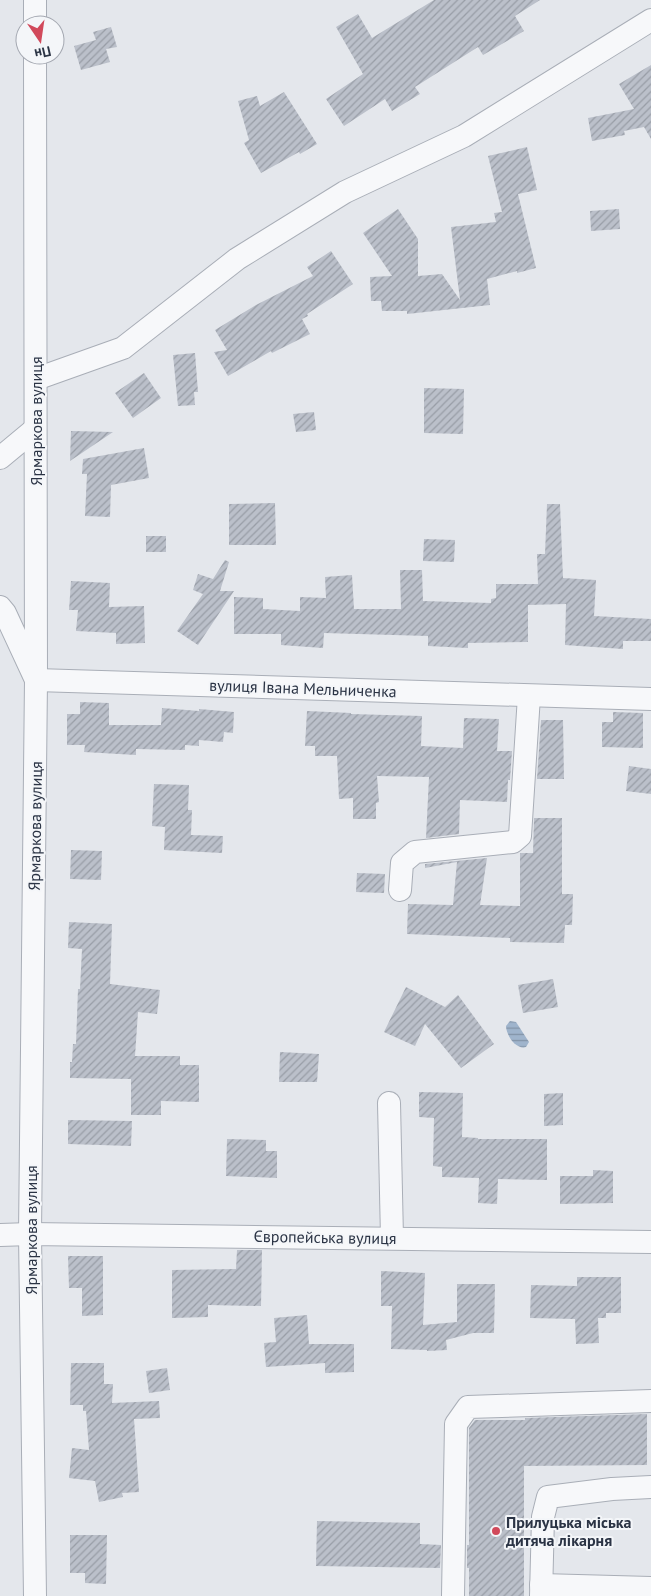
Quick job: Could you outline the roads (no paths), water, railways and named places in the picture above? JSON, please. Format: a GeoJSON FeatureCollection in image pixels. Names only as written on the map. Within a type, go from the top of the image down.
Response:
{"type":"FeatureCollection","features":[{"type":"Feature","properties":{"kind":"street"},"geometry":{"type":"LineString","coordinates":[[35,0],[35,15]]}},
{"type":"Feature","properties":{"kind":"street"},"geometry":{"type":"LineString","coordinates":[[36,379],[123,348],[237,259],[345,192],[464,136],[651,20]]}},
{"type":"Feature","properties":{"kind":"street","name":"Ярмаркова вулиця"},"geometry":{"type":"LineString","coordinates":[[35,65],[36,680],[30,1234],[35,1596]]}},
{"type":"Feature","properties":{"kind":"street"},"geometry":{"type":"LineString","coordinates":[[5,447],[35,429]]}},
{"type":"Feature","properties":{"kind":"street"},"geometry":{"type":"LineString","coordinates":[[2,613],[36,680]]}},
{"type":"Feature","properties":{"kind":"street","name":"вулиця Івана Мельниченка"},"geometry":{"type":"LineString","coordinates":[[36,680],[651,699]]}},
{"type":"Feature","properties":{"kind":"street"},"geometry":{"type":"LineString","coordinates":[[400,890],[402,863],[415,852],[513,842],[520,836],[529,696]]}},
{"type":"Feature","properties":{"kind":"street"},"geometry":{"type":"LineString","coordinates":[[389,1103],[392,1238]]}},
{"type":"Feature","properties":{"kind":"street","name":"Європейська вулиця"},"geometry":{"type":"LineString","coordinates":[[0,1235],[651,1242]]}},
{"type":"Feature","properties":{"kind":"street"},"geometry":{"type":"LineString","coordinates":[[453,1596],[452,1559],[456,1424],[468,1407],[651,1401]]}},
{"type":"Feature","properties":{"kind":"street"},"geometry":{"type":"LineString","coordinates":[[651,1487],[612,1489],[548,1497],[543,1517],[541,1590],[651,1588]]}},
{"type":"Feature","properties":{"kind":"water"},"geometry":{"type":"Polygon","coordinates":[[[510,1021],[516,1022],[529,1042],[526,1047],[515,1044],[510,1037],[506,1026],[510,1021]]]}},
{"type":"Feature","properties":{"kind":"place","name":"Прилуцька міська дитяча лікарня"},"geometry":{"type":"Point","coordinates":[496,1531]}}]}
